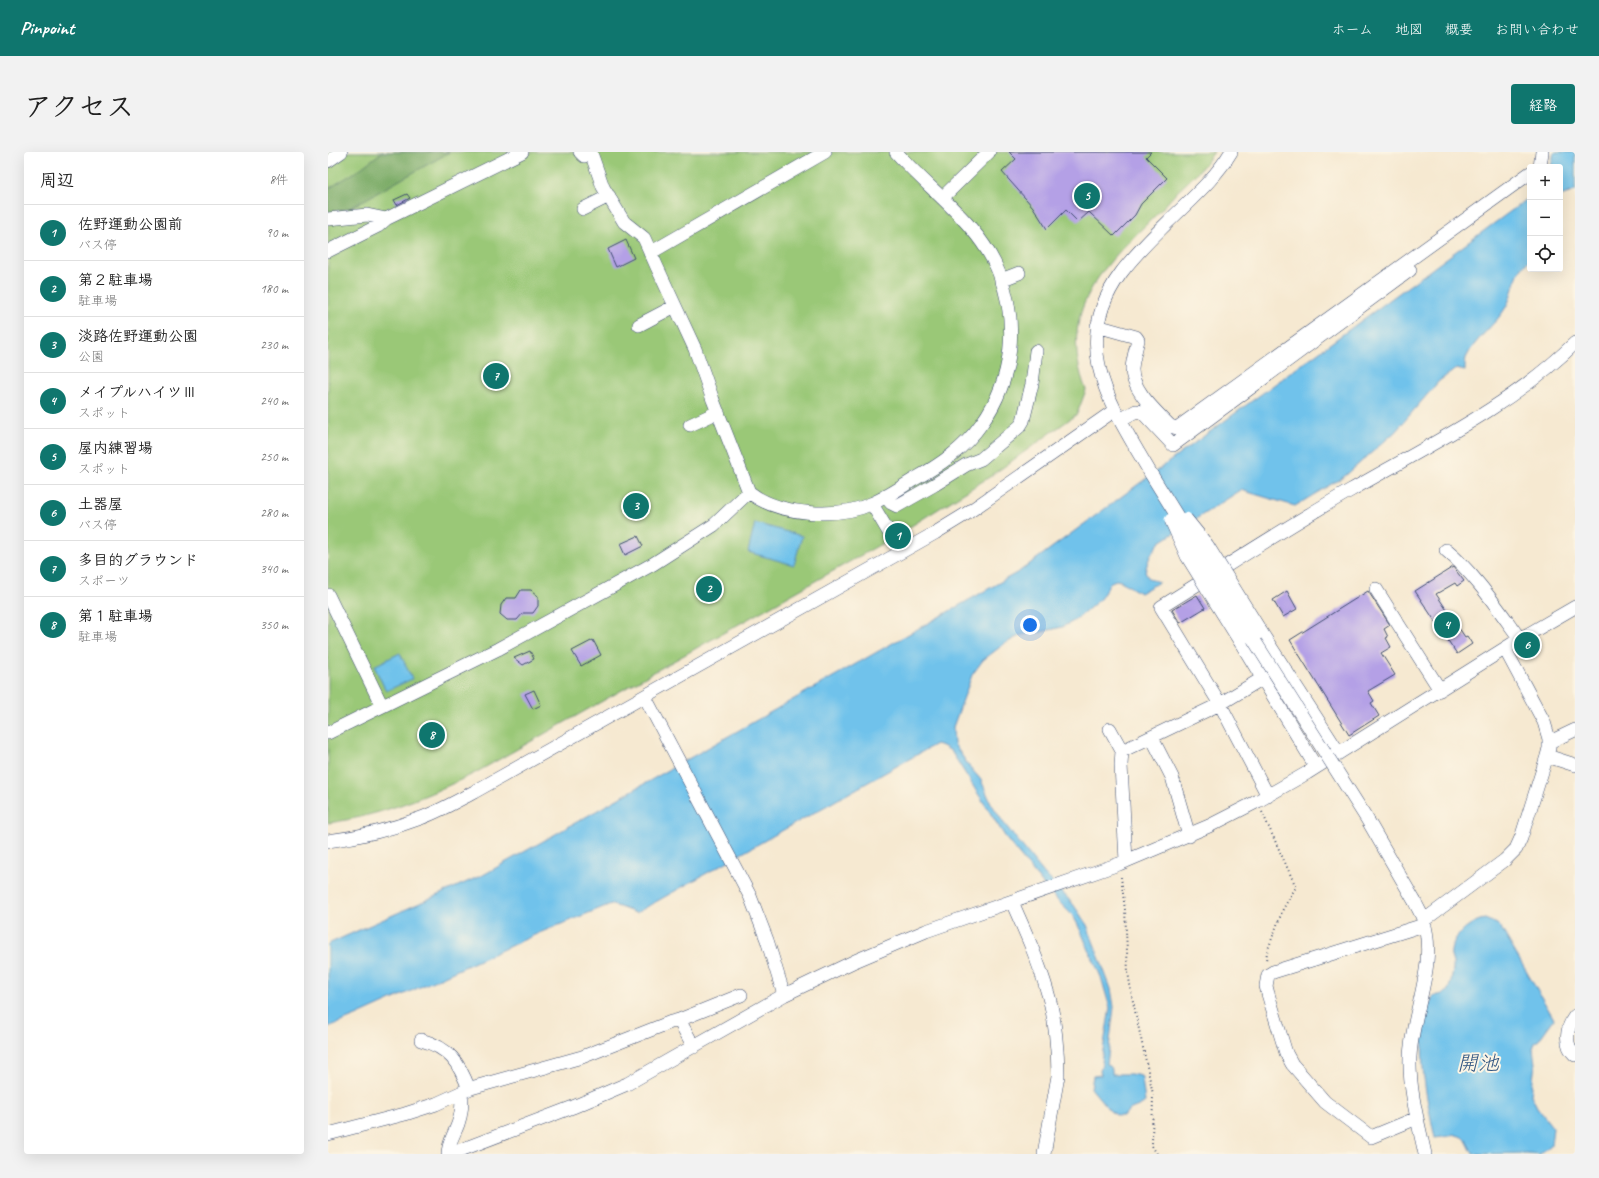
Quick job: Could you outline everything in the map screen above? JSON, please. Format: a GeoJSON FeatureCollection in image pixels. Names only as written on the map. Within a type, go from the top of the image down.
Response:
{"type":"FeatureCollection","features":[{"type":"Feature","properties":{"kind":"street"},"geometry":{"type":"LineString","coordinates":[[328,161],[341,152]]}},
{"type":"Feature","properties":{"kind":"street"},"geometry":{"type":"LineString","coordinates":[[328,251],[378,226],[386,219],[522,152]]}},
{"type":"Feature","properties":{"kind":"street"},"geometry":{"type":"LineString","coordinates":[[580,152],[584,156],[591,153],[603,187],[624,222],[644,238],[695,350],[749,492],[756,498],[778,506],[809,513],[842,511],[872,504],[948,459],[975,433],[990,411],[1007,368],[1011,326],[1009,308],[994,261],[981,242],[942,198],[907,165],[896,152]]}},
{"type":"Feature","properties":{"kind":"street"},"geometry":{"type":"LineString","coordinates":[[650,253],[826,152]]}},
{"type":"Feature","properties":{"kind":"street"},"geometry":{"type":"LineString","coordinates":[[942,198],[958,187],[978,167],[989,152]]}},
{"type":"Feature","properties":{"kind":"street"},"geometry":{"type":"LineString","coordinates":[[1231,152],[1209,181],[1142,248],[1120,274],[1103,305],[1097,326],[1096,345],[1098,365],[1117,415],[1150,474],[1239,618],[1367,819],[1414,902],[1424,923],[1428,945],[1427,960],[1414,1024],[1410,1057],[1412,1089],[1425,1154]]}},
{"type":"Feature","properties":{"kind":"street"},"geometry":{"type":"LineString","coordinates":[[1534,164],[1536,152]]}},
{"type":"Feature","properties":{"kind":"street"},"geometry":{"type":"LineString","coordinates":[[1540,164],[1542,152]]}},
{"type":"Feature","properties":{"kind":"street"},"geometry":{"type":"LineString","coordinates":[[1097,326],[1136,337],[1138,340],[1132,368],[1134,378],[1142,395],[1170,426],[1177,428],[1527,174]]}},
{"type":"Feature","properties":{"kind":"street"},"geometry":{"type":"LineString","coordinates":[[328,841],[394,827],[444,808],[645,697],[941,529],[1117,415],[1136,411],[1142,412],[1173,445],[1527,184]]}},
{"type":"Feature","properties":{"kind":"street"},"geometry":{"type":"LineString","coordinates":[[583,209],[609,196]]}},
{"type":"Feature","properties":{"kind":"street"},"geometry":{"type":"LineString","coordinates":[[328,219],[367,215],[386,219]]}},
{"type":"Feature","properties":{"kind":"street"},"geometry":{"type":"LineString","coordinates":[[1001,280],[1019,273]]}},
{"type":"Feature","properties":{"kind":"street"},"geometry":{"type":"LineString","coordinates":[[639,325],[675,306]]}},
{"type":"Feature","properties":{"kind":"street"},"geometry":{"type":"LineString","coordinates":[[1263,798],[1220,704],[1161,607],[1298,520],[1484,413],[1540,374],[1575,343]]}},
{"type":"Feature","properties":{"kind":"street"},"geometry":{"type":"LineString","coordinates":[[885,496],[891,503],[897,506],[966,465],[981,459],[1020,426],[1023,421],[1032,384],[1036,351]]}},
{"type":"Feature","properties":{"kind":"street"},"geometry":{"type":"LineString","coordinates":[[690,425],[718,412]]}},
{"type":"Feature","properties":{"kind":"street"},"geometry":{"type":"LineString","coordinates":[[1150,474],[1207,545],[1339,753]]}},
{"type":"Feature","properties":{"kind":"street"},"geometry":{"type":"LineString","coordinates":[[1150,474],[1187,556],[1316,767]]}},
{"type":"Feature","properties":{"kind":"street"},"geometry":{"type":"LineString","coordinates":[[328,733],[498,649],[653,564],[714,525],[749,492]]}},
{"type":"Feature","properties":{"kind":"street"},"geometry":{"type":"LineString","coordinates":[[872,504],[894,541]]}},
{"type":"Feature","properties":{"kind":"street"},"geometry":{"type":"LineString","coordinates":[[1446,550],[1456,558],[1492,601],[1520,639]]}},
{"type":"Feature","properties":{"kind":"street"},"geometry":{"type":"LineString","coordinates":[[1376,589],[1440,690]]}},
{"type":"Feature","properties":{"kind":"street"},"geometry":{"type":"LineString","coordinates":[[328,595],[382,706]]}},
{"type":"Feature","properties":{"kind":"street"},"geometry":{"type":"LineString","coordinates":[[422,1040],[439,1046],[458,1064],[465,1091],[462,1110],[453,1136],[448,1145],[449,1154],[603,1095],[627,1084],[784,995],[890,946],[926,931],[1012,902],[1189,836],[1263,798],[1316,767],[1520,639],[1575,607]]}},
{"type":"Feature","properties":{"kind":"street"},"geometry":{"type":"LineString","coordinates":[[1417,1118],[1371,1137],[1325,1102],[1312,1089],[1292,1064],[1286,1053],[1275,1021],[1266,986],[1268,975],[1424,923],[1505,860],[1516,849],[1521,838],[1547,756],[1549,739],[1544,722],[1505,649]]}},
{"type":"Feature","properties":{"kind":"street"},"geometry":{"type":"LineString","coordinates":[[1122,751],[1152,738],[1220,704],[1262,678]]}},
{"type":"Feature","properties":{"kind":"street"},"geometry":{"type":"LineString","coordinates":[[645,697],[750,896],[763,927],[784,995]]}},
{"type":"Feature","properties":{"kind":"street"},"geometry":{"type":"LineString","coordinates":[[1110,729],[1122,751],[1122,862]]}},
{"type":"Feature","properties":{"kind":"street"},"geometry":{"type":"LineString","coordinates":[[1549,739],[1554,740],[1575,730]]}},
{"type":"Feature","properties":{"kind":"street"},"geometry":{"type":"LineString","coordinates":[[1152,738],[1172,777],[1189,836]]}},
{"type":"Feature","properties":{"kind":"street"},"geometry":{"type":"LineString","coordinates":[[1547,756],[1575,765]]}},
{"type":"Feature","properties":{"kind":"street"},"geometry":{"type":"LineString","coordinates":[[1012,902],[1025,930],[1045,984],[1051,1005],[1058,1076],[1044,1154]]}},
{"type":"Feature","properties":{"kind":"street"},"geometry":{"type":"LineString","coordinates":[[328,1134],[428,1107],[465,1091],[582,1057],[741,995]]}},
{"type":"Feature","properties":{"kind":"street"},"geometry":{"type":"LineString","coordinates":[[1575,1016],[1570,1024],[1568,1040],[1569,1047],[1575,1055]]}},
{"type":"Feature","properties":{"kind":"street"},"geometry":{"type":"LineString","coordinates":[[679,1020],[694,1047]]}},
{"type":"Feature","properties":{"kind":"path"},"geometry":{"type":"LineString","coordinates":[[1263,798],[1296,887],[1283,909],[1267,952],[1268,975]]}},
{"type":"Feature","properties":{"kind":"path"},"geometry":{"type":"LineString","coordinates":[[1122,862],[1128,972],[1153,1094],[1152,1146],[1157,1154]]}},
{"type":"Feature","properties":{"kind":"green space"},"geometry":{"type":"Polygon","coordinates":[[[328,152],[1214,152],[1197,173],[1117,254],[1089,293],[1081,314],[1077,337],[1078,362],[1086,390],[1077,414],[991,476],[897,535],[475,773],[440,790],[403,804],[347,820],[328,823],[328,152]]]}},
{"type":"Feature","properties":{"kind":"green space"},"geometry":{"type":"Polygon","coordinates":[[[382,152],[450,152],[350,208],[328,214],[328,189],[357,171],[382,152]]]}},
{"type":"Feature","properties":{"kind":"water"},"geometry":{"type":"Polygon","coordinates":[[[1554,152],[1575,152],[1575,191],[1563,195],[1563,164],[1552,164],[1554,152]]]}},
{"type":"Feature","properties":{"kind":"water"},"geometry":{"type":"Polygon","coordinates":[[[1527,199],[1527,263],[1518,274],[1509,301],[1502,314],[1470,351],[1466,358],[1465,371],[1456,369],[1439,381],[1395,432],[1345,476],[1295,506],[1241,490],[1160,542],[1147,563],[1145,572],[1149,579],[1159,582],[1140,593],[1121,581],[1116,580],[1111,582],[1100,599],[1072,622],[1062,627],[1021,635],[1004,644],[983,660],[972,675],[953,727],[954,744],[969,766],[981,780],[991,803],[1003,822],[1043,872],[1073,904],[1087,925],[1111,989],[1114,1007],[1107,1064],[1112,1070],[1112,1074],[1131,1074],[1141,1076],[1145,1102],[1131,1109],[1124,1116],[1118,1116],[1110,1111],[1091,1088],[1093,1076],[1101,1075],[1101,1062],[1110,1008],[1101,977],[1078,925],[1073,916],[1051,894],[1008,841],[951,751],[936,744],[636,913],[611,904],[539,933],[356,1016],[328,1027],[328,944],[485,874],[1020,571],[1527,199]]]}},
{"type":"Feature","properties":{"kind":"water"},"geometry":{"type":"Polygon","coordinates":[[[755,523],[802,536],[794,565],[748,552],[755,523]]]}},
{"type":"Feature","properties":{"kind":"water"},"geometry":{"type":"Polygon","coordinates":[[[400,653],[412,679],[386,691],[374,666],[400,653]]]}},
{"type":"Feature","properties":{"kind":"water","name":"開池"},"geometry":{"type":"Polygon","coordinates":[[[1485,919],[1497,924],[1501,928],[1554,1019],[1538,1041],[1536,1041],[1533,1048],[1535,1064],[1531,1095],[1537,1107],[1553,1128],[1551,1145],[1540,1154],[1473,1154],[1463,1137],[1453,1134],[1450,1136],[1435,1138],[1427,1100],[1424,1075],[1422,1050],[1425,1022],[1432,998],[1448,990],[1453,969],[1451,956],[1452,945],[1463,930],[1468,926],[1479,920],[1485,919]]]}},
{"type":"Feature","properties":{"kind":"building"},"geometry":{"type":"Polygon","coordinates":[[[1009,152],[1151,152],[1146,157],[1167,178],[1141,204],[1135,215],[1114,236],[1089,212],[1078,222],[1066,210],[1047,229],[1033,207],[1002,172],[1016,159],[1009,152]]]}},
{"type":"Feature","properties":{"kind":"building"},"geometry":{"type":"Polygon","coordinates":[[[407,194],[410,198],[397,205],[394,200],[407,194]]]}},
{"type":"Feature","properties":{"kind":"building"},"geometry":{"type":"Polygon","coordinates":[[[626,240],[634,258],[616,267],[608,249],[626,240]]]}},
{"type":"Feature","properties":{"kind":"building"},"geometry":{"type":"Polygon","coordinates":[[[638,536],[643,546],[625,555],[620,544],[638,536]]]}},
{"type":"Feature","properties":{"kind":"building"},"geometry":{"type":"Polygon","coordinates":[[[1453,567],[1464,581],[1457,586],[1455,583],[1436,594],[1465,637],[1467,636],[1472,644],[1457,654],[1415,591],[1453,567]]]}},
{"type":"Feature","properties":{"kind":"building"},"geometry":{"type":"Polygon","coordinates":[[[521,590],[531,590],[538,596],[538,606],[533,613],[523,613],[517,620],[507,620],[500,614],[501,605],[506,598],[516,598],[521,590]]]}},
{"type":"Feature","properties":{"kind":"building"},"geometry":{"type":"Polygon","coordinates":[[[1287,591],[1297,609],[1283,617],[1273,600],[1287,591]]]}},
{"type":"Feature","properties":{"kind":"building"},"geometry":{"type":"Polygon","coordinates":[[[1368,591],[1390,625],[1384,629],[1388,637],[1386,638],[1391,647],[1381,653],[1395,675],[1368,691],[1374,701],[1371,703],[1379,716],[1349,735],[1290,640],[1368,591]]]}},
{"type":"Feature","properties":{"kind":"building"},"geometry":{"type":"Polygon","coordinates":[[[1197,595],[1205,608],[1180,623],[1172,610],[1197,595]]]}},
{"type":"Feature","properties":{"kind":"building"},"geometry":{"type":"Polygon","coordinates":[[[593,640],[601,655],[581,666],[572,651],[593,640]]]}},
{"type":"Feature","properties":{"kind":"building"},"geometry":{"type":"Polygon","coordinates":[[[530,651],[534,659],[523,665],[514,658],[530,651]]]}},
{"type":"Feature","properties":{"kind":"building"},"geometry":{"type":"Polygon","coordinates":[[[534,690],[541,705],[533,709],[525,694],[534,690]]]}},
{"type":"Feature","properties":{"kind":"place","name":"屋内練習場"},"geometry":{"type":"Point","coordinates":[1087,196]}},
{"type":"Feature","properties":{"kind":"place","name":"多目的グラウンド"},"geometry":{"type":"Point","coordinates":[496,376]}},
{"type":"Feature","properties":{"kind":"place","name":"淡路佐野運動公園"},"geometry":{"type":"Point","coordinates":[636,506]}},
{"type":"Feature","properties":{"kind":"place","name":"佐野運動公園前"},"geometry":{"type":"Point","coordinates":[898,536]}},
{"type":"Feature","properties":{"kind":"place","name":"第２駐車場"},"geometry":{"type":"Point","coordinates":[709,589]}},
{"type":"Feature","properties":{"kind":"place","name":"メイプルハイツⅢ"},"geometry":{"type":"Point","coordinates":[1447,625]}},
{"type":"Feature","properties":{"kind":"place","name":"土器屋"},"geometry":{"type":"Point","coordinates":[1527,645]}},
{"type":"Feature","properties":{"kind":"place","name":"第１駐車場"},"geometry":{"type":"Point","coordinates":[432,735]}}]}
